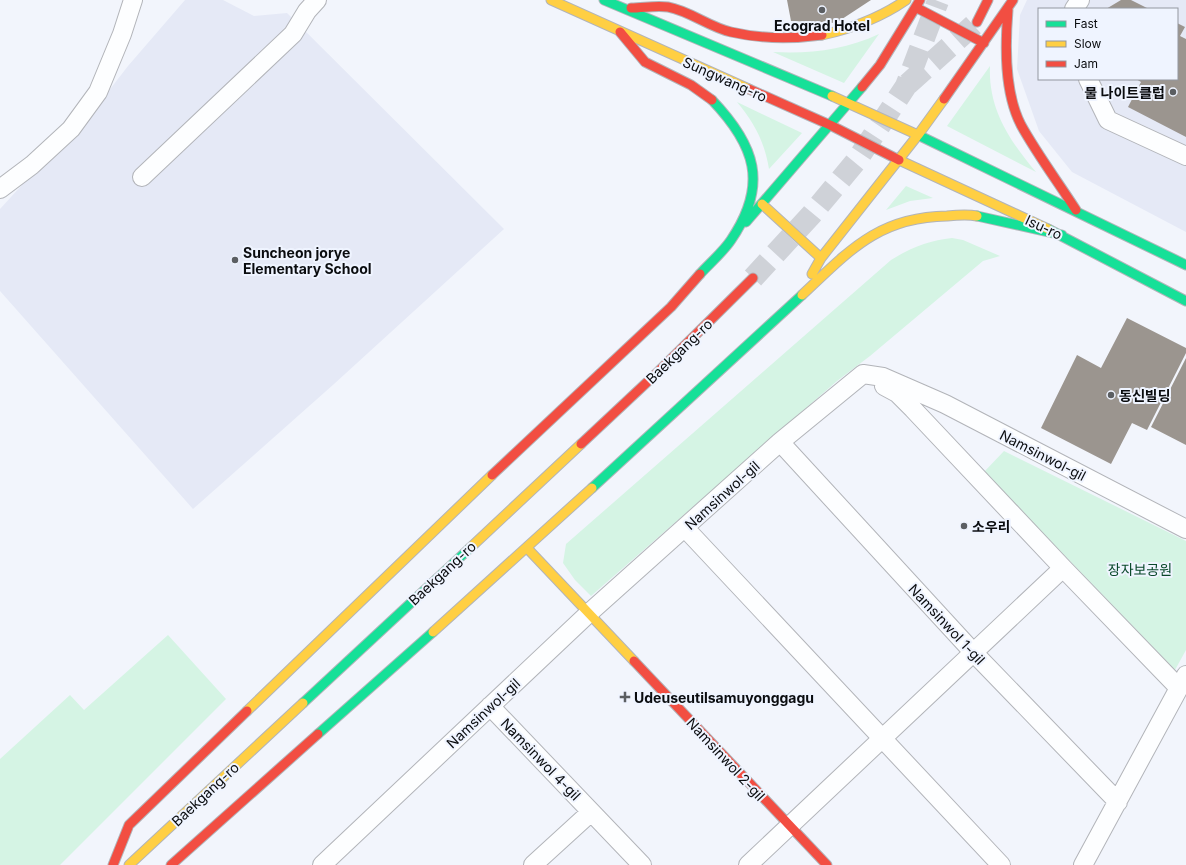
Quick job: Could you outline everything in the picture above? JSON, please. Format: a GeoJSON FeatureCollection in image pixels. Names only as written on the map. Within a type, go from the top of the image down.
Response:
{"type":"FeatureCollection","features":[{"type":"Feature","properties":{"kind":"main road","name":"Sungwang-ro"},"geometry":{"type":"LineString","coordinates":[[551,0],[830,126],[899,160]]}},
{"type":"Feature","properties":{"kind":"main road","name":"Sungwang-ro"},"geometry":{"type":"LineString","coordinates":[[604,0],[849,103],[918,135]]}},
{"type":"Feature","properties":{"kind":"main road"},"geometry":{"type":"LineString","coordinates":[[624,9],[668,7],[729,32],[763,36],[810,37],[851,30],[880,18],[896,9],[906,0]]}},
{"type":"Feature","properties":{"kind":"main road"},"geometry":{"type":"LineString","coordinates":[[977,22],[988,0]]}},
{"type":"Feature","properties":{"kind":"main road"},"geometry":{"type":"LineString","coordinates":[[798,298],[821,258],[918,135],[1013,0]]}},
{"type":"Feature","properties":{"kind":"main road"},"geometry":{"type":"LineString","coordinates":[[113,865],[129,825],[501,466],[671,307],[830,126],[880,65],[918,4],[984,43]]}},
{"type":"Feature","properties":{"kind":"main road"},"geometry":{"type":"LineString","coordinates":[[1008,9],[1005,49],[1013,103],[1021,124],[1076,210]]}},
{"type":"Feature","properties":{"kind":"main road"},"geometry":{"type":"LineString","coordinates":[[620,32],[645,62],[662,72],[691,85],[712,100],[730,119],[742,136],[747,146],[752,164],[753,186],[750,204],[731,240]]}},
{"type":"Feature","properties":{"kind":"main road"},"geometry":{"type":"LineString","coordinates":[[721,77],[732,53]]}},
{"type":"Feature","properties":{"kind":"main road","name":"Isu-ro"},"geometry":{"type":"LineString","coordinates":[[918,135],[1076,210],[1186,265]]}},
{"type":"Feature","properties":{"kind":"main road","name":"Isu-ro"},"geometry":{"type":"LineString","coordinates":[[899,160],[1062,235],[1186,301]]}},
{"type":"Feature","properties":{"kind":"main road"},"geometry":{"type":"LineString","coordinates":[[762,204],[821,258]]}},
{"type":"Feature","properties":{"kind":"main road"},"geometry":{"type":"LineString","coordinates":[[171,865],[527,548],[857,244],[892,225],[928,216],[972,215],[1062,235]]}},
{"type":"Feature","properties":{"kind":"main road","name":"Baekgang-ro"},"geometry":{"type":"LineString","coordinates":[[129,865],[659,371],[753,278]]}},
{"type":"Feature","properties":{"kind":"main road","name":"Namsinwol 2-gil"},"geometry":{"type":"LineString","coordinates":[[527,548],[826,865]]}},
{"type":"Feature","properties":{"kind":"street"},"geometry":{"type":"LineString","coordinates":[[0,189],[32,165],[71,129],[98,92],[122,34],[133,0]]}},
{"type":"Feature","properties":{"kind":"street"},"geometry":{"type":"LineString","coordinates":[[142,177],[293,34],[306,12],[317,0]]}},
{"type":"Feature","properties":{"kind":"street"},"geometry":{"type":"LineString","coordinates":[[1088,80],[1108,120],[1186,156]]}},
{"type":"Feature","properties":{"kind":"street"},"geometry":{"type":"LineString","coordinates":[[863,374],[897,393],[1062,568],[1183,681],[1083,865]]}},
{"type":"Feature","properties":{"kind":"street","name":"Namsinwol-gil"},"geometry":{"type":"LineString","coordinates":[[322,865],[589,613],[780,442],[863,374],[883,377],[945,404],[1186,529]]}},
{"type":"Feature","properties":{"kind":"street","name":"Namsinwol 1-gil"},"geometry":{"type":"LineString","coordinates":[[780,442],[973,652],[1118,802]]}},
{"type":"Feature","properties":{"kind":"street"},"geometry":{"type":"LineString","coordinates":[[685,528],[1000,865]]}},
{"type":"Feature","properties":{"kind":"street"},"geometry":{"type":"LineString","coordinates":[[748,865],[1062,568]]}},
{"type":"Feature","properties":{"kind":"street","name":"Namsinwol 4-gil"},"geometry":{"type":"LineString","coordinates":[[490,706],[642,865]]}},
{"type":"Feature","properties":{"kind":"street","name":"Namsinwol 4-gil"},"geometry":{"type":"LineString","coordinates":[[533,865],[591,812]]}},
{"type":"Feature","properties":{"kind":"shaded area","name":"Suncheon jorye Elementary School"},"geometry":{"type":"Polygon","coordinates":[[[185,0],[223,0],[254,16],[287,13],[504,229],[334,384],[193,509],[0,291],[0,209],[43,162],[87,119],[128,66],[185,0]]]}},
{"type":"Feature","properties":{"kind":"shaded area"},"geometry":{"type":"Polygon","coordinates":[[[1027,0],[1186,0],[1186,232],[1072,172],[1039,131],[1017,69],[1020,15],[1027,0]]]}},
{"type":"Feature","properties":{"kind":"green space"},"geometry":{"type":"Polygon","coordinates":[[[879,34],[844,83],[773,52],[827,50],[853,44],[879,34]]]}},
{"type":"Feature","properties":{"kind":"green space"},"geometry":{"type":"Polygon","coordinates":[[[990,66],[990,82],[1002,124],[1026,160],[1036,172],[947,126],[990,66]]]}},
{"type":"Feature","properties":{"kind":"green space"},"geometry":{"type":"Polygon","coordinates":[[[737,102],[802,133],[769,169],[765,150],[758,133],[749,117],[737,102]]]}},
{"type":"Feature","properties":{"kind":"green space"},"geometry":{"type":"Polygon","coordinates":[[[906,186],[933,198],[910,201],[886,210],[906,186]]]}},
{"type":"Feature","properties":{"kind":"green space"},"geometry":{"type":"Polygon","coordinates":[[[952,238],[963,240],[1000,256],[983,261],[870,356],[837,381],[591,596],[575,580],[563,563],[566,544],[891,260],[920,245],[952,238]]]}},
{"type":"Feature","properties":{"kind":"green space","name":"장자보공원"},"geometry":{"type":"Polygon","coordinates":[[[1004,451],[1186,541],[1186,650],[1175,670],[984,472],[1004,451]]]}},
{"type":"Feature","properties":{"kind":"green space"},"geometry":{"type":"Polygon","coordinates":[[[168,635],[226,699],[60,865],[0,865],[0,759],[70,695],[84,710],[168,635]]]}},
{"type":"Feature","properties":{"kind":"building","name":"Ecograd Hotel"},"geometry":{"type":"Polygon","coordinates":[[[787,0],[871,0],[836,23],[791,21],[787,0]]]}},
{"type":"Feature","properties":{"kind":"building"},"geometry":{"type":"Polygon","coordinates":[[[1121,0],[1131,0],[1147,8],[1108,8],[1121,0]]]}},
{"type":"Feature","properties":{"kind":"building"},"geometry":{"type":"Polygon","coordinates":[[[1178,24],[1185,27],[1180,36],[1186,39],[1186,137],[1128,107],[1141,82],[1138,80],[1178,80],[1178,24]]]}},
{"type":"Feature","properties":{"kind":"building","name":"동신빌딩"},"geometry":{"type":"Polygon","coordinates":[[[1127,318],[1186,348],[1186,353],[1147,430],[1132,423],[1111,464],[1041,428],[1077,355],[1101,368],[1127,318]]]}},
{"type":"Feature","properties":{"kind":"building"},"geometry":{"type":"Polygon","coordinates":[[[1186,358],[1186,445],[1151,427],[1186,358]]]}},
{"type":"Feature","properties":{"kind":"tunnel"},"geometry":{"type":"LineString","coordinates":[[753,278],[812,214],[857,160],[906,86],[938,1]]}},
{"type":"Feature","properties":{"kind":"tunnel"},"geometry":{"type":"LineString","coordinates":[[908,84],[977,22]]}},
{"type":"Feature","properties":{"kind":"traffic: fast"},"geometry":{"type":"LineString","coordinates":[[604,0],[832,96]]}},
{"type":"Feature","properties":{"kind":"traffic: fast"},"geometry":{"type":"LineString","coordinates":[[746,222],[862,87]]}},
{"type":"Feature","properties":{"kind":"traffic: fast"},"geometry":{"type":"LineString","coordinates":[[700,274],[728,244],[743,220],[750,201],[753,183],[752,166],[747,149],[727,117],[712,100]]}},
{"type":"Feature","properties":{"kind":"traffic: fast"},"geometry":{"type":"LineString","coordinates":[[918,135],[1186,265]]}},
{"type":"Feature","properties":{"kind":"traffic: fast"},"geometry":{"type":"LineString","coordinates":[[977,216],[1062,235]]}},
{"type":"Feature","properties":{"kind":"traffic: fast"},"geometry":{"type":"LineString","coordinates":[[1048,229],[1186,301]]}},
{"type":"Feature","properties":{"kind":"traffic: fast"},"geometry":{"type":"LineString","coordinates":[[592,488],[802,295]]}},
{"type":"Feature","properties":{"kind":"traffic: fast"},"geometry":{"type":"LineString","coordinates":[[303,703],[470,548]]}},
{"type":"Feature","properties":{"kind":"traffic: fast"},"geometry":{"type":"LineString","coordinates":[[318,734],[433,632]]}},
{"type":"Feature","properties":{"kind":"traffic: slow"},"geometry":{"type":"LineString","coordinates":[[551,0],[749,89]]}},
{"type":"Feature","properties":{"kind":"traffic: slow"},"geometry":{"type":"LineString","coordinates":[[822,35],[866,22],[906,0]]}},
{"type":"Feature","properties":{"kind":"traffic: slow"},"geometry":{"type":"LineString","coordinates":[[832,96],[918,135]]}},
{"type":"Feature","properties":{"kind":"traffic: slow"},"geometry":{"type":"LineString","coordinates":[[812,274],[821,258],[918,135],[944,99]]}},
{"type":"Feature","properties":{"kind":"traffic: slow"},"geometry":{"type":"LineString","coordinates":[[899,160],[1048,229]]}},
{"type":"Feature","properties":{"kind":"traffic: slow"},"geometry":{"type":"LineString","coordinates":[[762,204],[821,258]]}},
{"type":"Feature","properties":{"kind":"traffic: slow"},"geometry":{"type":"LineString","coordinates":[[802,295],[850,251],[866,239],[883,230],[902,223],[923,218],[962,215],[977,216]]}},
{"type":"Feature","properties":{"kind":"traffic: slow"},"geometry":{"type":"LineString","coordinates":[[470,548],[581,444]]}},
{"type":"Feature","properties":{"kind":"traffic: slow"},"geometry":{"type":"LineString","coordinates":[[247,711],[492,475]]}},
{"type":"Feature","properties":{"kind":"traffic: slow"},"geometry":{"type":"LineString","coordinates":[[433,632],[592,488]]}},
{"type":"Feature","properties":{"kind":"traffic: slow"},"geometry":{"type":"LineString","coordinates":[[527,548],[634,661]]}},
{"type":"Feature","properties":{"kind":"traffic: slow"},"geometry":{"type":"LineString","coordinates":[[129,865],[303,703]]}},
{"type":"Feature","properties":{"kind":"traffic: jam"},"geometry":{"type":"LineString","coordinates":[[862,87],[880,65],[920,0]]}},
{"type":"Feature","properties":{"kind":"traffic: jam"},"geometry":{"type":"LineString","coordinates":[[977,22],[988,0]]}},
{"type":"Feature","properties":{"kind":"traffic: jam"},"geometry":{"type":"LineString","coordinates":[[944,99],[1013,0]]}},
{"type":"Feature","properties":{"kind":"traffic: jam"},"geometry":{"type":"LineString","coordinates":[[631,8],[654,6],[668,7],[684,12],[723,30],[754,36],[788,38],[822,35]]}},
{"type":"Feature","properties":{"kind":"traffic: jam"},"geometry":{"type":"LineString","coordinates":[[917,8],[984,43]]}},
{"type":"Feature","properties":{"kind":"traffic: jam"},"geometry":{"type":"LineString","coordinates":[[1008,10],[1006,39],[1007,69],[1011,98],[1015,112],[1034,147],[1076,210]]}},
{"type":"Feature","properties":{"kind":"traffic: jam"},"geometry":{"type":"LineString","coordinates":[[620,32],[645,62],[691,85],[712,100]]}},
{"type":"Feature","properties":{"kind":"traffic: jam"},"geometry":{"type":"LineString","coordinates":[[749,89],[830,125],[899,160]]}},
{"type":"Feature","properties":{"kind":"traffic: jam"},"geometry":{"type":"LineString","coordinates":[[492,475],[671,307],[700,274]]}},
{"type":"Feature","properties":{"kind":"traffic: jam"},"geometry":{"type":"LineString","coordinates":[[581,444],[659,371],[753,278]]}},
{"type":"Feature","properties":{"kind":"traffic: jam"},"geometry":{"type":"LineString","coordinates":[[634,661],[827,865]]}},
{"type":"Feature","properties":{"kind":"traffic: jam"},"geometry":{"type":"LineString","coordinates":[[113,865],[129,825],[247,711]]}},
{"type":"Feature","properties":{"kind":"traffic: jam"},"geometry":{"type":"LineString","coordinates":[[171,865],[318,734]]}},
{"type":"Feature","properties":{"kind":"place","name":"Ecograd Hotel"},"geometry":{"type":"Point","coordinates":[822,10]}},
{"type":"Feature","properties":{"kind":"place","name":"물 나이트클럽"},"geometry":{"type":"Point","coordinates":[1173,92]}},
{"type":"Feature","properties":{"kind":"place","name":"Suncheon jorye Elementary School"},"geometry":{"type":"Point","coordinates":[235,260]}},
{"type":"Feature","properties":{"kind":"place","name":"동신빌딩"},"geometry":{"type":"Point","coordinates":[1111,395]}},
{"type":"Feature","properties":{"kind":"place","name":"소우리"},"geometry":{"type":"Point","coordinates":[964,526]}},
{"type":"Feature","properties":{"kind":"place","name":"Udeuseutilsamuyonggagu"},"geometry":{"type":"Point","coordinates":[625,697]}}]}
